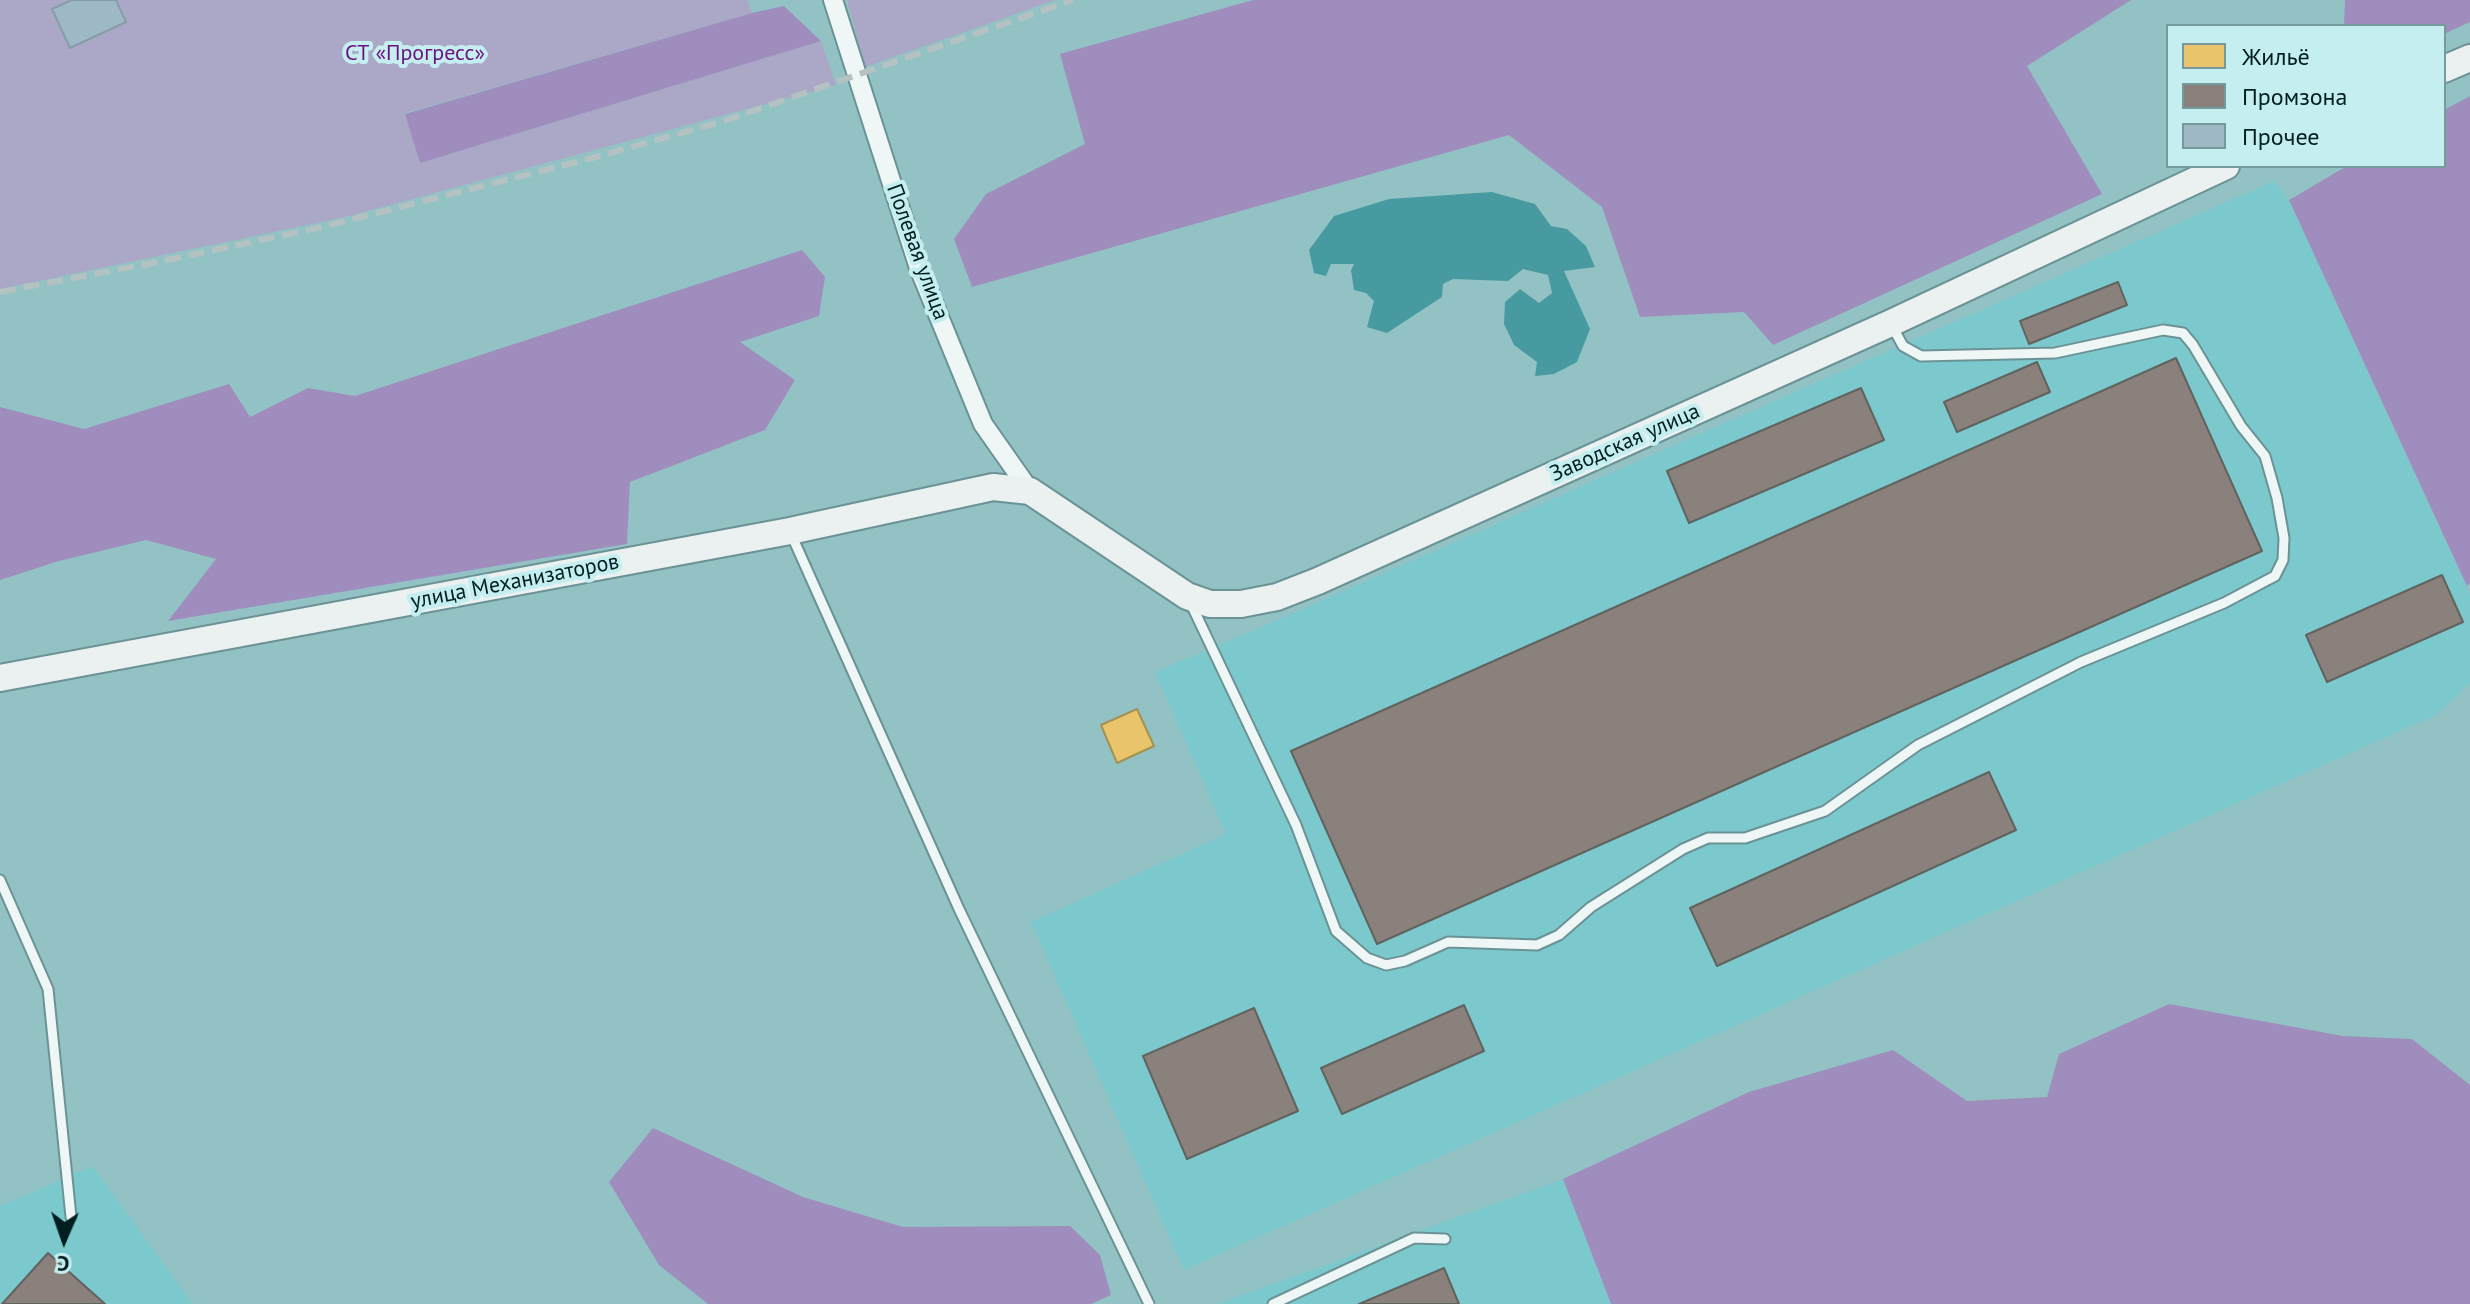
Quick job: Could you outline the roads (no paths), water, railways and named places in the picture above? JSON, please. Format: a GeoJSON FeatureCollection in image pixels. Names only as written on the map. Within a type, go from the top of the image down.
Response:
{"type":"FeatureCollection","features":[{"type":"Feature","properties":{"kind":"street","name":"Полевая улица"},"geometry":{"type":"LineString","coordinates":[[833,0],[919,268],[983,424],[1030,491]]}},
{"type":"Feature","properties":{"kind":"street"},"geometry":{"type":"LineString","coordinates":[[2446,68],[2470,58]]}},
{"type":"Feature","properties":{"kind":"street","name":"Заводская улица"},"geometry":{"type":"LineString","coordinates":[[1030,491],[1187,596],[1210,604],[1241,604],[1277,597],[1891,323],[2222,168]]}},
{"type":"Feature","properties":{"kind":"street","name":"улица Механизаторов"},"geometry":{"type":"LineString","coordinates":[[0,678],[790,531],[993,487],[1030,491]]}},
{"type":"Feature","properties":{"kind":"lane"},"geometry":{"type":"LineString","coordinates":[[1187,596],[1296,825],[1336,931],[1367,958],[1386,965],[1405,961],[1448,942],[1537,945],[1559,935],[1591,907],[1683,849],[1708,838],[1745,838],[1825,811],[1918,745],[2081,662],[2224,603],[2275,576],[2283,560],[2284,538],[2265,456],[2241,426],[2183,333],[2163,330],[2055,353],[1921,356],[1903,346],[1891,323]]}},
{"type":"Feature","properties":{"kind":"lane"},"geometry":{"type":"LineString","coordinates":[[790,531],[959,909],[1149,1304]]}},
{"type":"Feature","properties":{"kind":"lane"},"geometry":{"type":"LineString","coordinates":[[0,880],[48,989],[71,1217]]}},
{"type":"Feature","properties":{"kind":"lane"},"geometry":{"type":"LineString","coordinates":[[1273,1304],[1414,1238],[1445,1239]]}},
{"type":"Feature","properties":{"kind":"railway"},"geometry":{"type":"LineString","coordinates":[[0,292],[322,227],[596,157],[724,121],[1073,0]]}},
{"type":"Feature","properties":{"kind":"park label","name":"СТ «Прогресс»"},"geometry":{"type":"Point","coordinates":[415,54]}}]}
